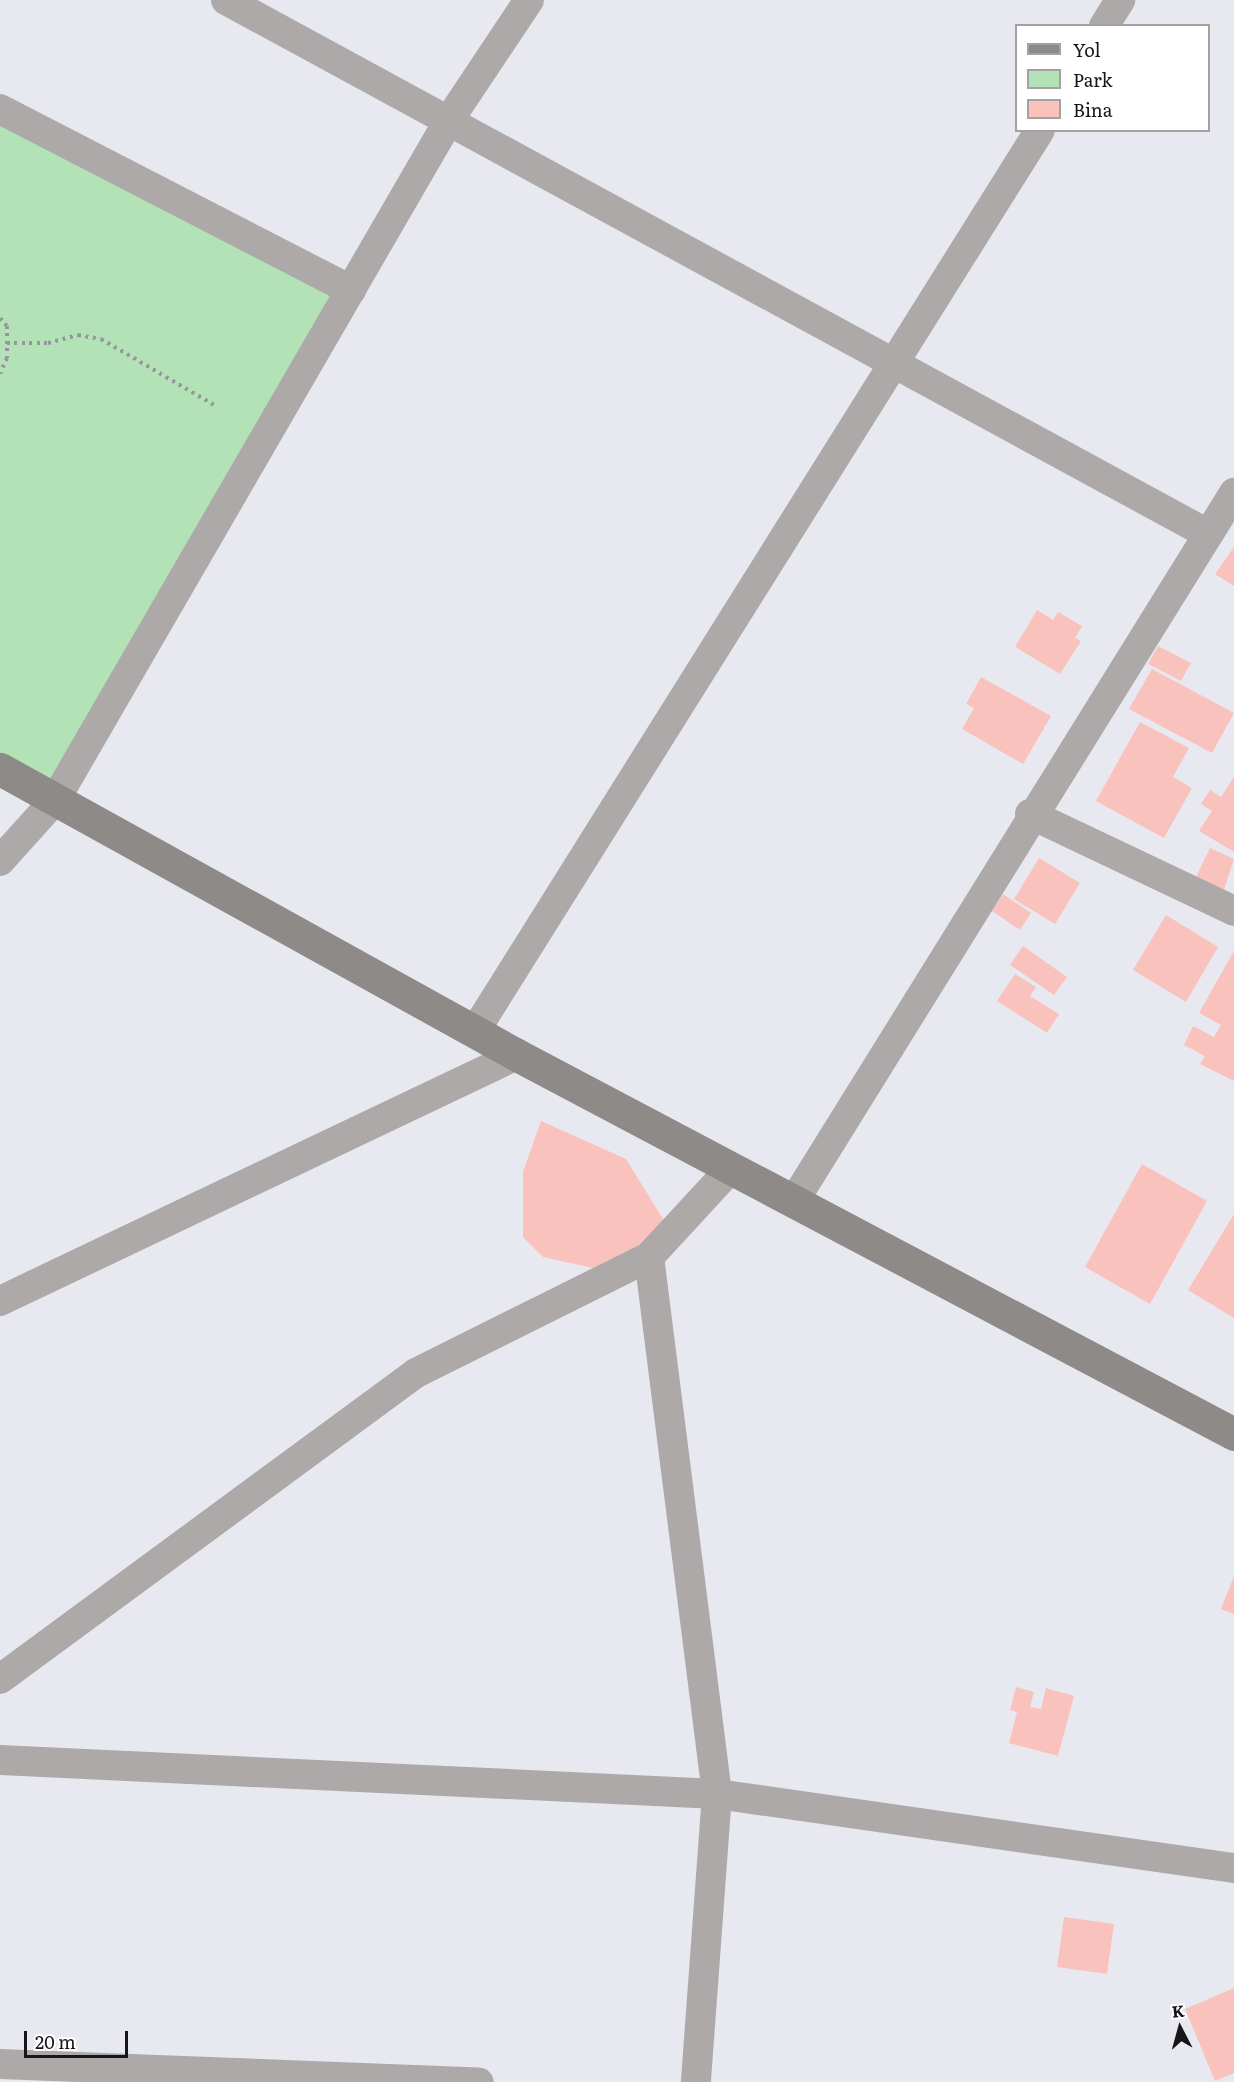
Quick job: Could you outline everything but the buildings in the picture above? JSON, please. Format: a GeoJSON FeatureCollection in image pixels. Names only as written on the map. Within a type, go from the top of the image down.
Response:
{"type":"FeatureCollection","features":[{"type":"Feature","properties":{"kind":"main road"},"geometry":{"type":"LineString","coordinates":[[0,769],[517,1055],[1234,1434]]}},
{"type":"Feature","properties":{"kind":"street"},"geometry":{"type":"LineString","coordinates":[[226,0],[898,362],[1208,534]]}},
{"type":"Feature","properties":{"kind":"street"},"geometry":{"type":"LineString","coordinates":[[0,861],[55,800],[449,120],[529,0]]}},
{"type":"Feature","properties":{"kind":"street"},"geometry":{"type":"LineString","coordinates":[[1105,24],[1120,0]]}},
{"type":"Feature","properties":{"kind":"street"},"geometry":{"type":"LineString","coordinates":[[0,109],[351,290]]}},
{"type":"Feature","properties":{"kind":"street"},"geometry":{"type":"LineString","coordinates":[[475,1031],[898,362],[1039,132]]}},
{"type":"Feature","properties":{"kind":"street"},"geometry":{"type":"LineString","coordinates":[[794,1201],[1030,814],[1234,493]]}},
{"type":"Feature","properties":{"kind":"street"},"geometry":{"type":"LineString","coordinates":[[1030,814],[1234,911]]}},
{"type":"Feature","properties":{"kind":"street"},"geometry":{"type":"LineString","coordinates":[[0,1301],[517,1055]]}},
{"type":"Feature","properties":{"kind":"street"},"geometry":{"type":"LineString","coordinates":[[0,1679],[416,1373],[650,1257],[731,1168]]}},
{"type":"Feature","properties":{"kind":"street"},"geometry":{"type":"LineString","coordinates":[[650,1257],[717,1794],[696,2082]]}},
{"type":"Feature","properties":{"kind":"street"},"geometry":{"type":"LineString","coordinates":[[0,1760],[717,1794],[1234,1868]]}},
{"type":"Feature","properties":{"kind":"street"},"geometry":{"type":"LineString","coordinates":[[0,2064],[479,2082]]}},
{"type":"Feature","properties":{"kind":"path"},"geometry":{"type":"LineString","coordinates":[[0,318],[8,326],[7,343],[0,374]]}},
{"type":"Feature","properties":{"kind":"path"},"geometry":{"type":"LineString","coordinates":[[7,343],[48,343],[78,335],[102,339],[216,406]]}},
{"type":"Feature","properties":{"kind":"green space"},"geometry":{"type":"Polygon","coordinates":[[[0,109],[351,290],[55,800],[0,767],[0,109]]]}}]}
